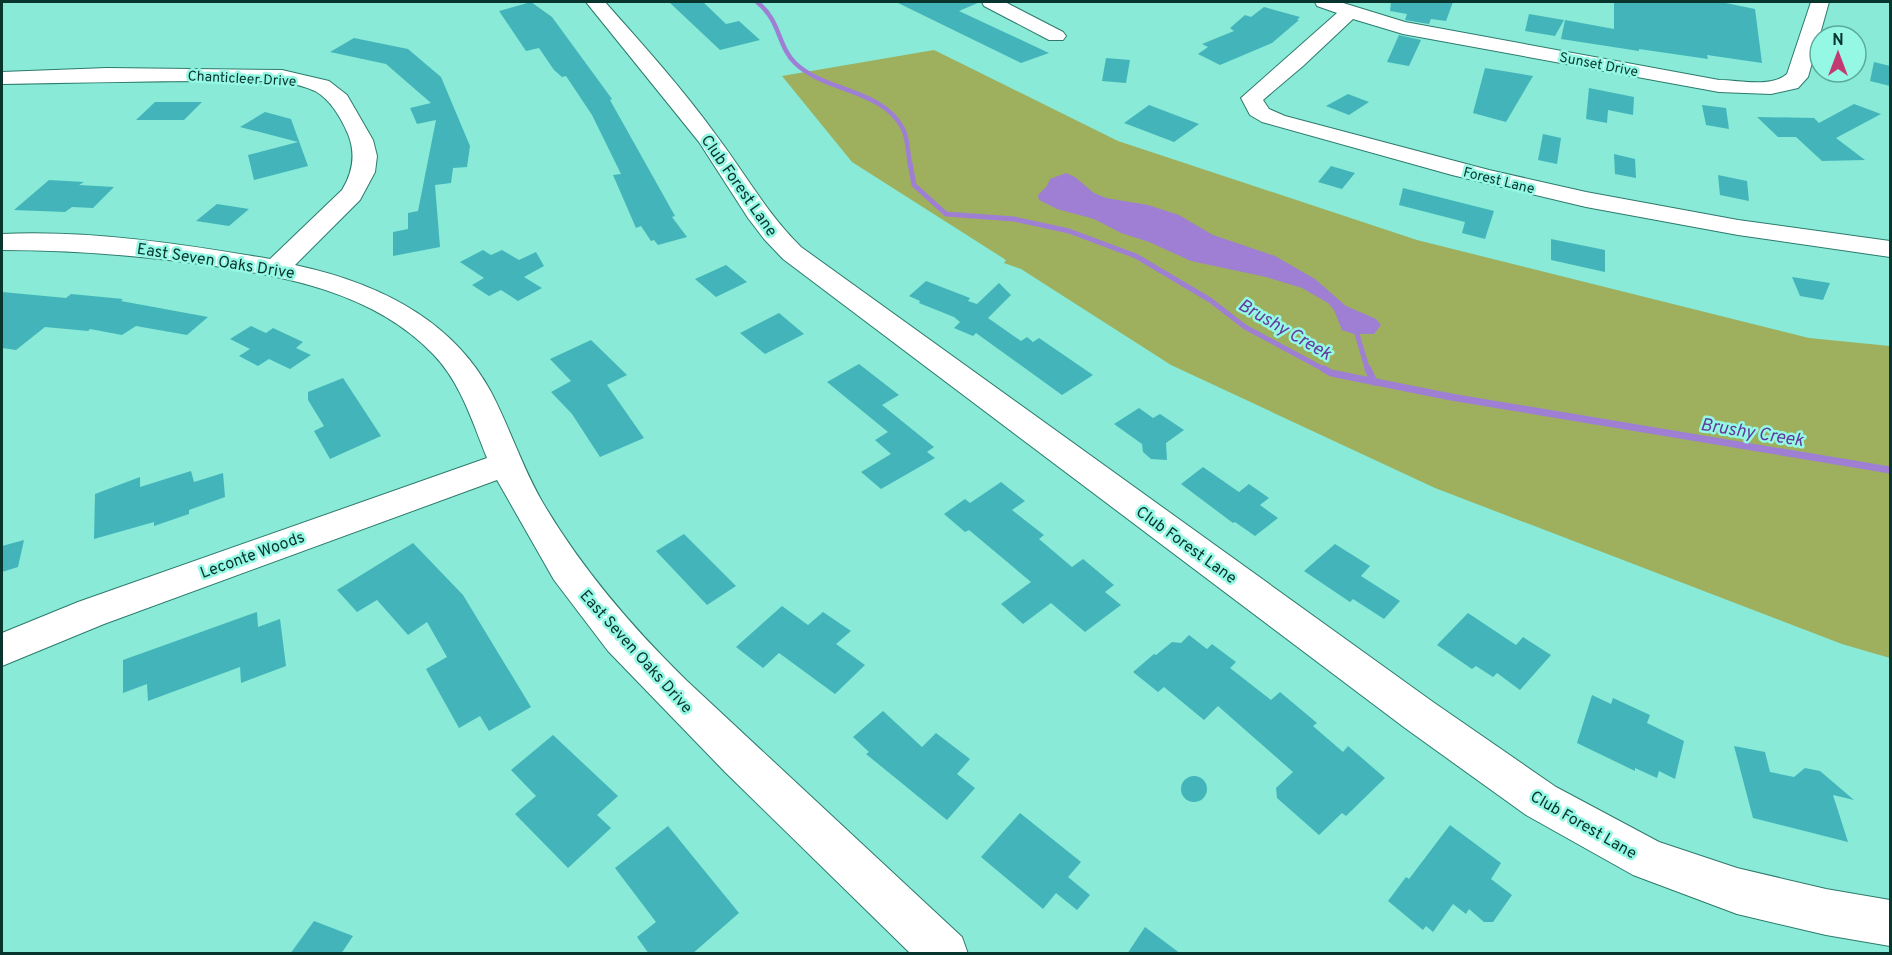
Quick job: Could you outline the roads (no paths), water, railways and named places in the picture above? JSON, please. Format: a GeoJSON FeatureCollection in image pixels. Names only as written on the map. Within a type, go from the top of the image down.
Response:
{"type":"FeatureCollection","features":[{"type":"Feature","properties":{"kind":"street","name":"Club Forest Lane"},"geometry":{"type":"LineString","coordinates":[[595,2],[637,50],[708,139],[757,213],[792,253],[1419,715],[1541,801],[1649,860],[1737,891],[1826,912],[1890,923]]}},
{"type":"Feature","properties":{"kind":"street"},"geometry":{"type":"LineString","coordinates":[[992,2],[1056,36]]}},
{"type":"Feature","properties":{"kind":"street","name":"Sunset Drive"},"geometry":{"type":"LineString","coordinates":[[1324,2],[1403,28],[1682,80],[1757,89],[1782,86],[1797,77],[1820,2]]}},
{"type":"Feature","properties":{"kind":"street"},"geometry":{"type":"LineString","coordinates":[[1014,12],[1034,5]]}},
{"type":"Feature","properties":{"kind":"street","name":"Forest Lane"},"geometry":{"type":"LineString","coordinates":[[1350,12],[1296,62],[1252,98],[1253,105],[1262,114],[1279,122],[1485,177],[1569,196],[1758,231],[1890,249]]}},
{"type":"Feature","properties":{"kind":"street","name":"Chanticleer Drive"},"geometry":{"type":"LineString","coordinates":[[2,78],[121,74],[270,76],[312,82],[331,92],[345,107],[361,137],[365,148],[366,165],[361,181],[351,195],[277,267]]}},
{"type":"Feature","properties":{"kind":"street","name":"East Seven Oaks Drive"},"geometry":{"type":"LineString","coordinates":[[2,242],[53,241],[123,245],[277,267],[332,281],[373,297],[401,313],[447,352],[467,377],[482,403],[506,464],[535,519],[573,580],[610,627],[742,760],[945,954]]}},
{"type":"Feature","properties":{"kind":"street","name":"Leconte Woods"},"geometry":{"type":"LineString","coordinates":[[2,650],[91,613],[506,464]]}},
{"type":"Feature","properties":{"kind":"waterway","name":"Brushy Creek"},"geometry":{"type":"LineString","coordinates":[[757,2],[771,17],[789,56],[807,73],[868,98],[894,116],[905,133],[910,165]]}},
{"type":"Feature","properties":{"kind":"waterway","name":"Brushy Creek"},"geometry":{"type":"LineString","coordinates":[[910,163],[914,185],[946,214],[1014,219],[1069,231],[1136,256],[1210,300],[1245,327],[1327,371]]}},
{"type":"Feature","properties":{"kind":"waterway"},"geometry":{"type":"LineString","coordinates":[[1357,334],[1368,371]]}},
{"type":"Feature","properties":{"kind":"waterway","name":"Brushy Creek"},"geometry":{"type":"LineString","coordinates":[[1324,369],[1331,373],[1374,382]]}},
{"type":"Feature","properties":{"kind":"waterway"},"geometry":{"type":"LineString","coordinates":[[1368,369],[1374,382]]}},
{"type":"Feature","properties":{"kind":"waterway","name":"Brushy Creek"},"geometry":{"type":"LineString","coordinates":[[1374,382],[1451,397],[1890,470]]}}]}
